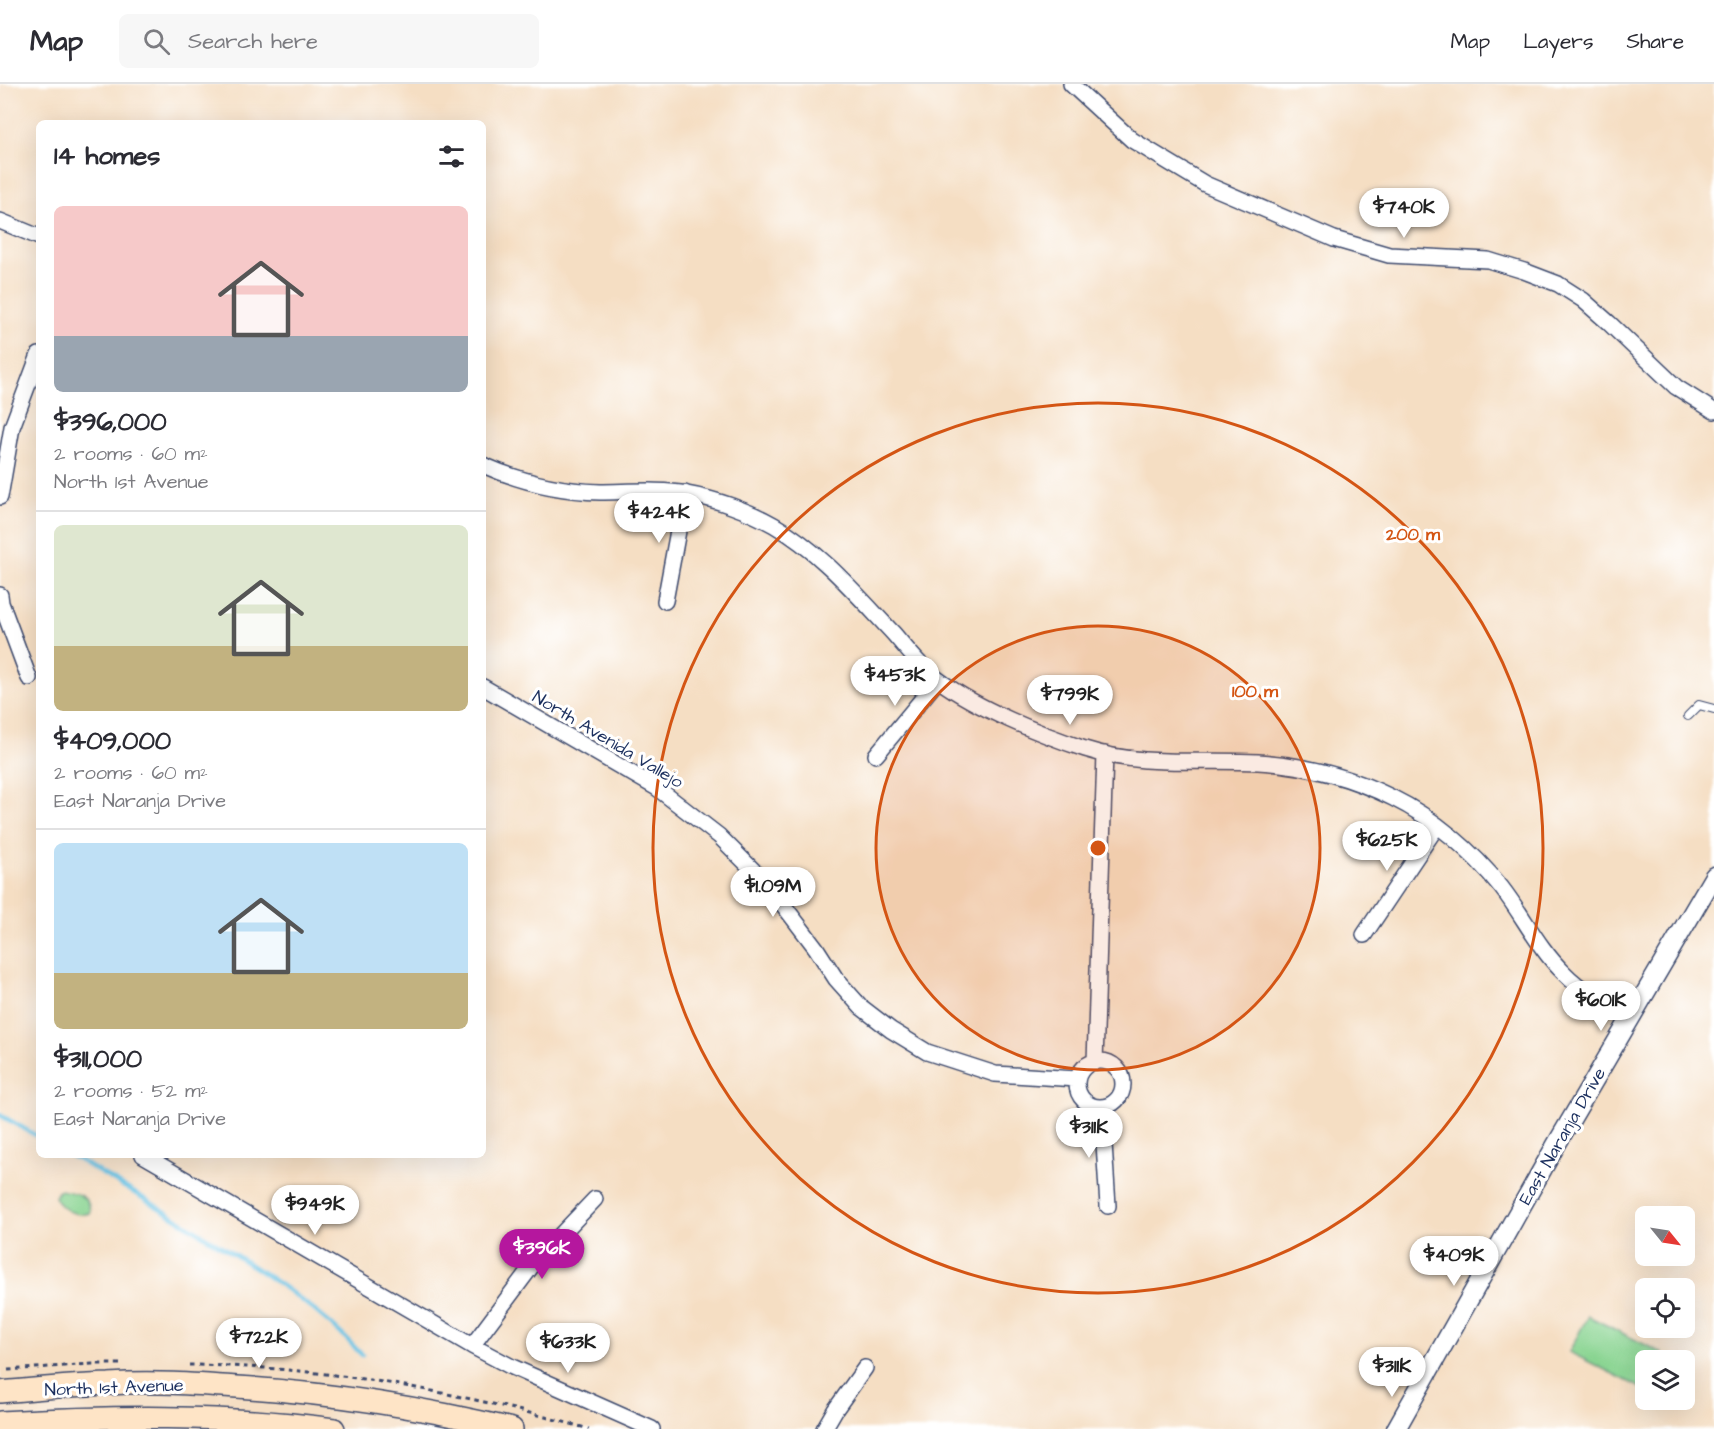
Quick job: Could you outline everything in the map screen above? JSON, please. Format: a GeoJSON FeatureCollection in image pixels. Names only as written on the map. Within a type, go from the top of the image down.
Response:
{"type":"FeatureCollection","features":[{"type":"Feature","properties":{"kind":"main road","name":"North 1st Avenue"},"geometry":{"type":"LineString","coordinates":[[0,1392],[111,1383],[192,1384],[282,1390],[447,1413],[512,1429]]}},
{"type":"Feature","properties":{"kind":"main road","name":"North 1st Avenue"},"geometry":{"type":"LineString","coordinates":[[0,1422],[75,1417],[187,1418],[284,1422],[334,1429]]}},
{"type":"Feature","properties":{"kind":"street"},"geometry":{"type":"LineString","coordinates":[[1071,84],[1132,140],[1186,173],[1205,184],[1334,239],[1389,255],[1488,260],[1558,284],[1582,300],[1609,323],[1676,387],[1714,411]]}},
{"type":"Feature","properties":{"kind":"street"},"geometry":{"type":"LineString","coordinates":[[0,221],[36,236]]}},
{"type":"Feature","properties":{"kind":"street"},"geometry":{"type":"LineString","coordinates":[[0,497],[12,427],[36,363]]}},
{"type":"Feature","properties":{"kind":"street"},"geometry":{"type":"LineString","coordinates":[[486,466],[506,476],[549,486],[594,492],[685,493],[733,507],[774,525],[805,547],[845,581],[938,680],[990,710],[1088,750],[1159,761],[1261,762],[1323,772],[1363,785],[1395,799],[1437,826],[1468,851],[1502,888],[1545,953],[1564,974],[1585,992],[1631,1016]]}},
{"type":"Feature","properties":{"kind":"street"},"geometry":{"type":"LineString","coordinates":[[665,601],[685,493]]}},
{"type":"Feature","properties":{"kind":"street"},"geometry":{"type":"LineString","coordinates":[[0,595],[29,678]]}},
{"type":"Feature","properties":{"kind":"street"},"geometry":{"type":"LineString","coordinates":[[876,755],[938,680]]}},
{"type":"Feature","properties":{"kind":"street","name":"North Avenida Vallejo"},"geometry":{"type":"LineString","coordinates":[[486,689],[657,788],[719,836],[768,885],[836,979],[861,1007],[891,1030],[927,1052],[994,1074],[1077,1079]]}},
{"type":"Feature","properties":{"kind":"street"},"geometry":{"type":"LineString","coordinates":[[1095,1062],[1105,754]]}},
{"type":"Feature","properties":{"kind":"street"},"geometry":{"type":"LineString","coordinates":[[1364,935],[1437,826]]}},
{"type":"Feature","properties":{"kind":"street","name":"East Naranja Drive"},"geometry":{"type":"LineString","coordinates":[[1396,1429],[1556,1144],[1714,876]]}},
{"type":"Feature","properties":{"kind":"street"},"geometry":{"type":"LineString","coordinates":[[1095,1062],[1112,1065],[1119,1071],[1122,1086],[1116,1100],[1098,1107],[1083,1100],[1079,1094],[1077,1079],[1087,1065],[1095,1062]]}},
{"type":"Feature","properties":{"kind":"street"},"geometry":{"type":"LineString","coordinates":[[1098,1107],[1103,1128],[1108,1206]]}},
{"type":"Feature","properties":{"kind":"street"},"geometry":{"type":"LineString","coordinates":[[148,1158],[472,1346],[510,1366],[652,1429]]}},
{"type":"Feature","properties":{"kind":"street"},"geometry":{"type":"LineString","coordinates":[[472,1346],[534,1263],[595,1199]]}},
{"type":"Feature","properties":{"kind":"street"},"geometry":{"type":"LineString","coordinates":[[824,1429],[865,1368]]}},
{"type":"Feature","properties":{"kind":"lane"},"geometry":{"type":"LineString","coordinates":[[1688,716],[1698,705],[1714,709]]}},
{"type":"Feature","properties":{"kind":"green space"},"geometry":{"type":"Polygon","coordinates":[[[61,1190],[77,1194],[85,1199],[88,1202],[90,1213],[74,1213],[61,1206],[55,1197],[61,1190]]]}},
{"type":"Feature","properties":{"kind":"green space"},"geometry":{"type":"Polygon","coordinates":[[[1588,1316],[1656,1350],[1635,1350],[1635,1385],[1569,1352],[1588,1316]]]}},
{"type":"Feature","properties":{"kind":"waterway"},"geometry":{"type":"LineString","coordinates":[[0,1115],[36,1135]]}},
{"type":"Feature","properties":{"kind":"waterway"},"geometry":{"type":"LineString","coordinates":[[75,1158],[270,1277],[328,1321],[362,1355]]}}]}
